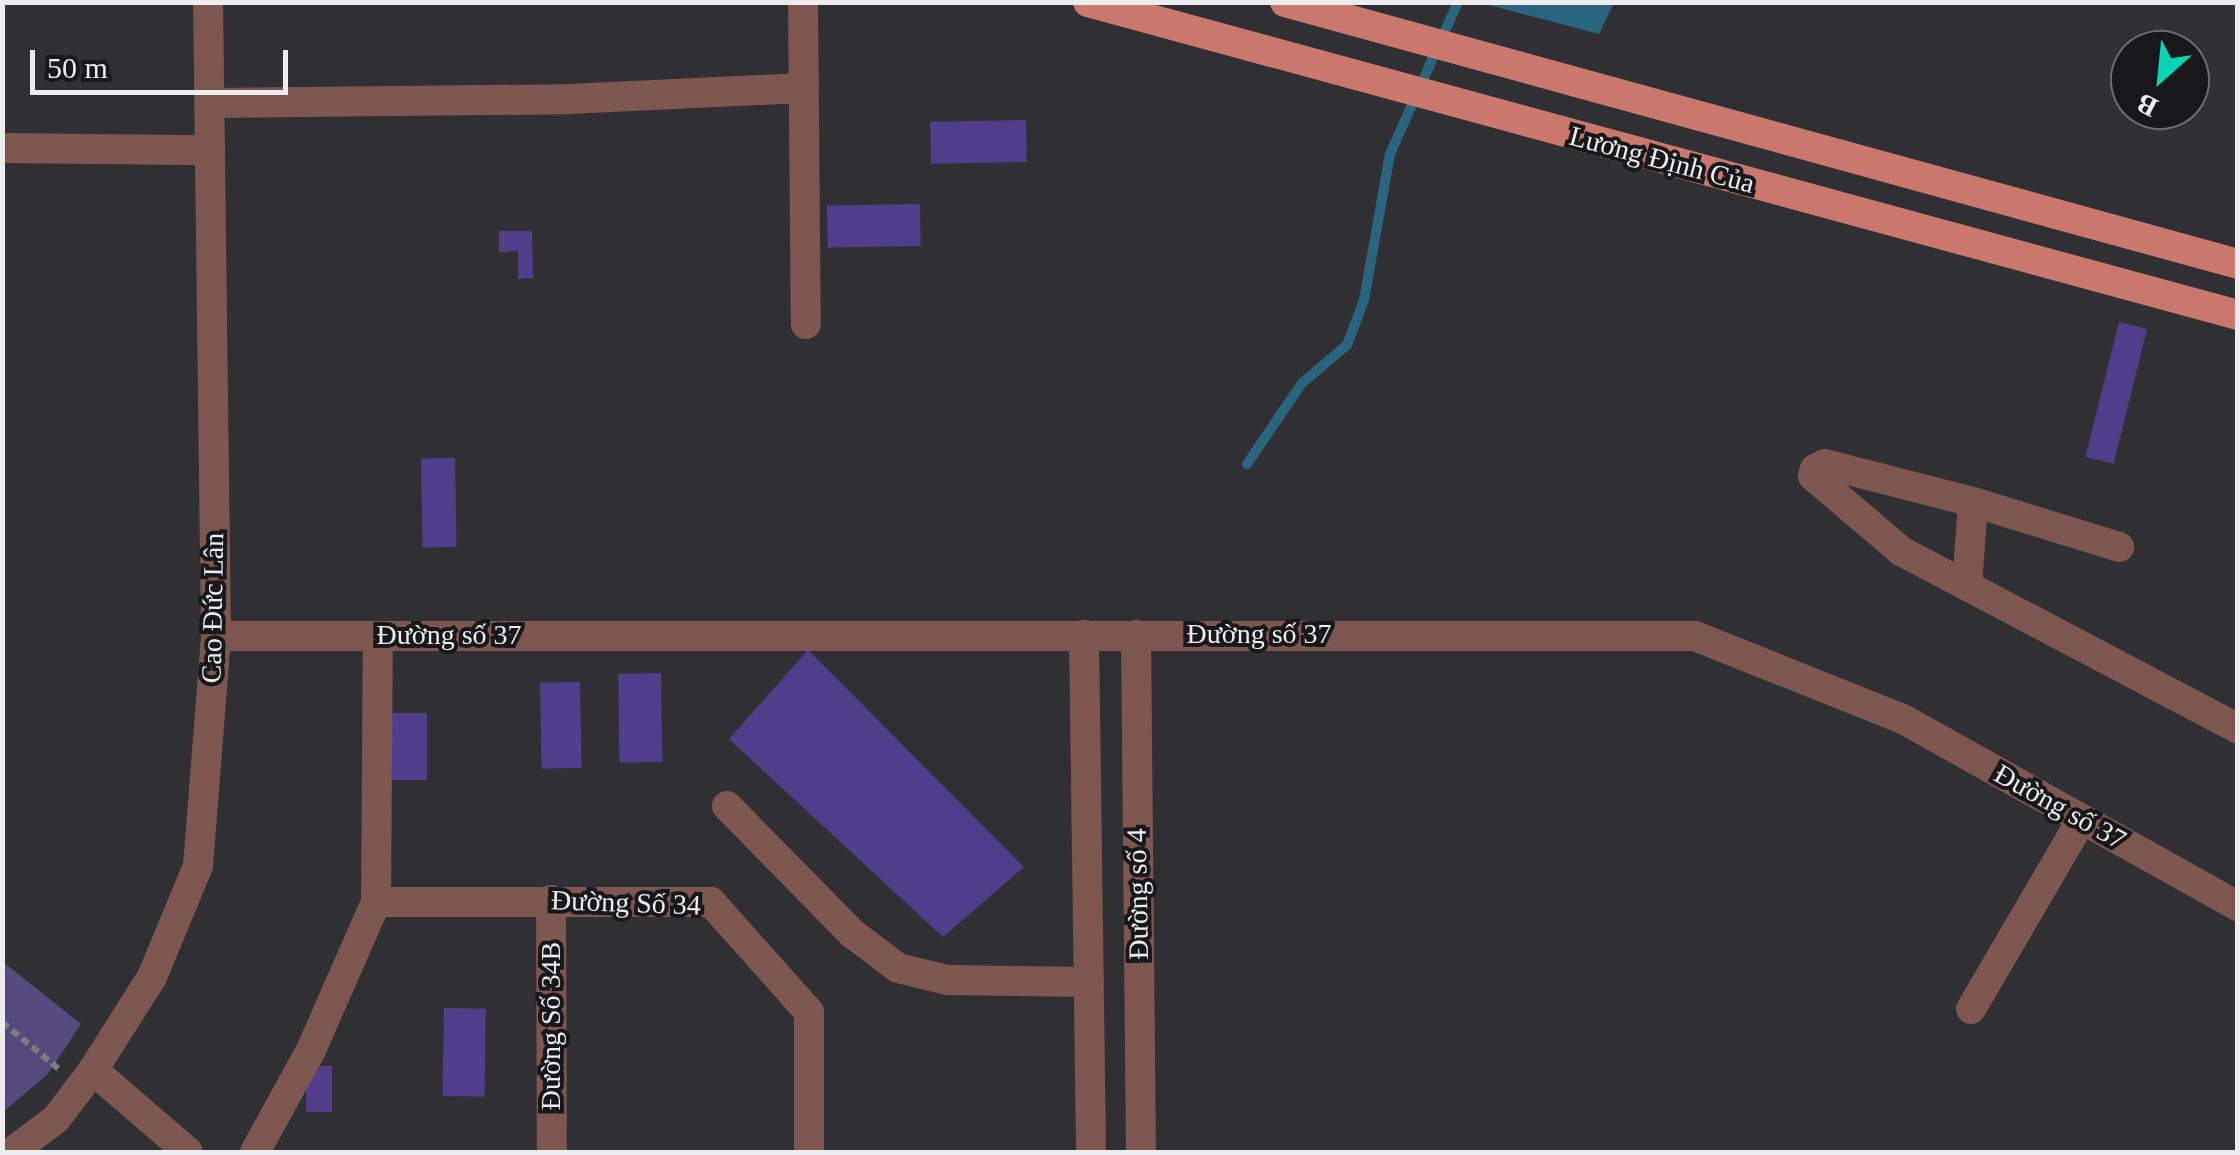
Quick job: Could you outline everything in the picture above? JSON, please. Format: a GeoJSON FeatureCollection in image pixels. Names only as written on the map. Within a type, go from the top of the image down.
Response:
{"type":"FeatureCollection","features":[{"type":"Feature","properties":{"kind":"main road","name":"Lương Định Của"},"geometry":{"type":"LineString","coordinates":[[1088,2],[2238,316]]}},
{"type":"Feature","properties":{"kind":"main road","name":"Lương Định Của"},"geometry":{"type":"LineString","coordinates":[[1285,2],[2238,264]]}},
{"type":"Feature","properties":{"kind":"street","name":"Cao Đức Lân"},"geometry":{"type":"LineString","coordinates":[[12,1152],[56,1119],[87,1078],[152,977],[198,866],[216,636],[208,2]]}},
{"type":"Feature","properties":{"kind":"street"},"geometry":{"type":"LineString","coordinates":[[803,2],[806,324]]}},
{"type":"Feature","properties":{"kind":"street"},"geometry":{"type":"LineString","coordinates":[[210,103],[569,99],[802,88]]}},
{"type":"Feature","properties":{"kind":"street"},"geometry":{"type":"LineString","coordinates":[[2,148],[210,150]]}},
{"type":"Feature","properties":{"kind":"street"},"geometry":{"type":"LineString","coordinates":[[2120,547],[1973,502],[1825,464],[1813,473],[1900,550],[2238,729]]}},
{"type":"Feature","properties":{"kind":"street"},"geometry":{"type":"LineString","coordinates":[[1967,586],[1973,502]]}},
{"type":"Feature","properties":{"kind":"street","name":"Đường số 4"},"geometry":{"type":"LineString","coordinates":[[1136,634],[1141,1152]]}},
{"type":"Feature","properties":{"kind":"street","name":"Đường số 4"},"geometry":{"type":"LineString","coordinates":[[1084,635],[1091,1152]]}},
{"type":"Feature","properties":{"kind":"street","name":"Đường số 37"},"geometry":{"type":"LineString","coordinates":[[216,636],[1695,636],[1903,719],[2238,906]]}},
{"type":"Feature","properties":{"kind":"street"},"geometry":{"type":"LineString","coordinates":[[255,1152],[311,1050],[376,902],[378,636]]}},
{"type":"Feature","properties":{"kind":"street"},"geometry":{"type":"LineString","coordinates":[[727,806],[853,934],[898,968],[946,980],[1089,982]]}},
{"type":"Feature","properties":{"kind":"street"},"geometry":{"type":"LineString","coordinates":[[1971,1009],[2082,819]]}},
{"type":"Feature","properties":{"kind":"street","name":"Đường Số 34B"},"geometry":{"type":"LineString","coordinates":[[551,900],[552,1152]]}},
{"type":"Feature","properties":{"kind":"street","name":"Đường Số 34"},"geometry":{"type":"LineString","coordinates":[[376,902],[711,902],[809,1012],[808,1152]]}},
{"type":"Feature","properties":{"kind":"street"},"geometry":{"type":"LineString","coordinates":[[87,1078],[188,1152]]}},
{"type":"Feature","properties":{"kind":"path"},"geometry":{"type":"LineString","coordinates":[[2,1022],[87,1078]]}},
{"type":"Feature","properties":{"kind":"shaded area"},"geometry":{"type":"Polygon","coordinates":[[[2,961],[81,1024],[48,1074],[3,1112],[2,961]]]}},
{"type":"Feature","properties":{"kind":"water"},"geometry":{"type":"Polygon","coordinates":[[[1481,3],[1614,3],[1599,34],[1481,3]]]}},
{"type":"Feature","properties":{"kind":"building"},"geometry":{"type":"Polygon","coordinates":[[[1026,120],[1027,162],[931,164],[930,122],[1026,120]]]}},
{"type":"Feature","properties":{"kind":"building"},"geometry":{"type":"Polygon","coordinates":[[[920,204],[921,246],[828,248],[827,206],[920,204]]]}},
{"type":"Feature","properties":{"kind":"building"},"geometry":{"type":"Polygon","coordinates":[[[499,231],[532,231],[533,278],[518,279],[518,251],[499,252],[499,231]]]}},
{"type":"Feature","properties":{"kind":"building"},"geometry":{"type":"Polygon","coordinates":[[[2119,322],[2147,329],[2114,464],[2085,457],[2119,322]]]}},
{"type":"Feature","properties":{"kind":"building"},"geometry":{"type":"Polygon","coordinates":[[[455,458],[457,547],[423,548],[421,459],[455,458]]]}},
{"type":"Feature","properties":{"kind":"building"},"geometry":{"type":"Polygon","coordinates":[[[808,650],[1024,867],[943,937],[729,739],[808,650]]]}},
{"type":"Feature","properties":{"kind":"building"},"geometry":{"type":"Polygon","coordinates":[[[661,673],[663,762],[620,763],[618,674],[661,673]]]}},
{"type":"Feature","properties":{"kind":"building"},"geometry":{"type":"Polygon","coordinates":[[[580,682],[582,768],[542,769],[540,683],[580,682]]]}},
{"type":"Feature","properties":{"kind":"building"},"geometry":{"type":"Polygon","coordinates":[[[392,713],[427,713],[427,780],[392,780],[392,713]]]}},
{"type":"Feature","properties":{"kind":"building"},"geometry":{"type":"Polygon","coordinates":[[[444,1008],[486,1009],[484,1097],[442,1096],[444,1008]]]}},
{"type":"Feature","properties":{"kind":"building"},"geometry":{"type":"Polygon","coordinates":[[[306,1066],[332,1066],[332,1112],[306,1112],[306,1066]]]}},
{"type":"Feature","properties":{"kind":"waterway"},"geometry":{"type":"LineString","coordinates":[[1247,464],[1302,383],[1347,345],[1364,300],[1390,154],[1458,2]]}}]}
